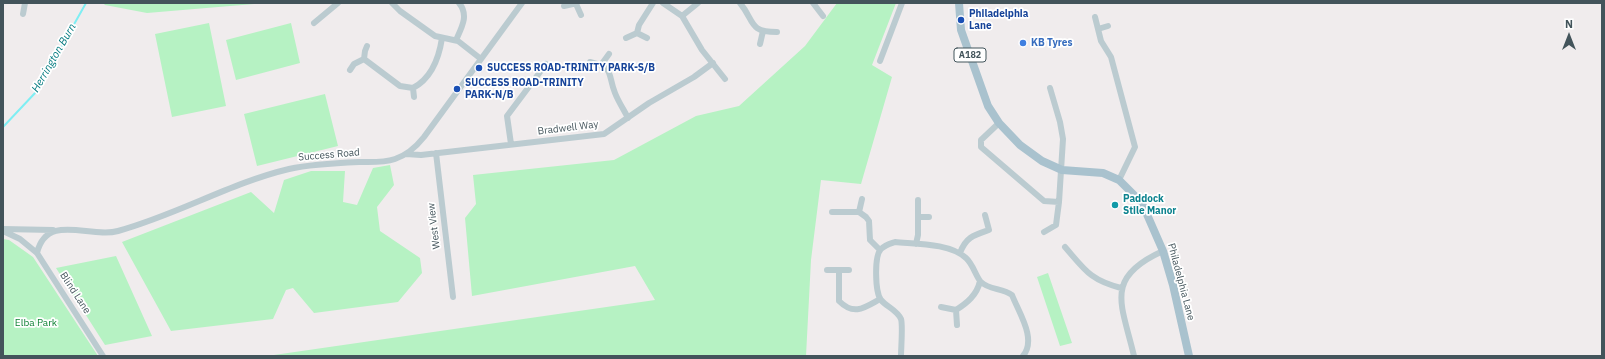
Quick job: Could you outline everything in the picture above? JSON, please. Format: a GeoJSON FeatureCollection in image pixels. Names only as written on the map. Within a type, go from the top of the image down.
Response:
{"type":"FeatureCollection","features":[{"type":"Feature","properties":{"kind":"main road","name":"Philadelphia Lane"},"geometry":{"type":"LineString","coordinates":[[959,3],[961,30],[988,106],[998,123],[1020,145],[1042,162],[1062,170],[1103,173],[1119,180],[1142,203],[1163,251],[1173,285],[1189,356]]}},
{"type":"Feature","properties":{"kind":"street"},"geometry":{"type":"LineString","coordinates":[[23,14],[25,3]]}},
{"type":"Feature","properties":{"kind":"street"},"geometry":{"type":"LineString","coordinates":[[314,23],[338,3]]}},
{"type":"Feature","properties":{"kind":"street"},"geometry":{"type":"LineString","coordinates":[[392,3],[400,11],[427,31],[442,38],[456,40],[481,59]]}},
{"type":"Feature","properties":{"kind":"street"},"geometry":{"type":"LineString","coordinates":[[456,40],[464,21],[464,10],[459,3]]}},
{"type":"Feature","properties":{"kind":"street","name":"Success Road"},"geometry":{"type":"LineString","coordinates":[[3,230],[79,230],[109,233],[160,218],[240,185],[287,170],[317,164],[388,161],[406,154],[424,138],[522,3]]}},
{"type":"Feature","properties":{"kind":"street"},"geometry":{"type":"LineString","coordinates":[[564,6],[577,3],[581,15]]}},
{"type":"Feature","properties":{"kind":"street"},"geometry":{"type":"LineString","coordinates":[[637,33],[639,25],[653,3]]}},
{"type":"Feature","properties":{"kind":"street"},"geometry":{"type":"LineString","coordinates":[[663,3],[682,16],[702,50],[725,79]]}},
{"type":"Feature","properties":{"kind":"street"},"geometry":{"type":"LineString","coordinates":[[682,16],[698,3]]}},
{"type":"Feature","properties":{"kind":"street"},"geometry":{"type":"LineString","coordinates":[[740,3],[746,10],[755,27],[763,31],[777,32]]}},
{"type":"Feature","properties":{"kind":"street"},"geometry":{"type":"LineString","coordinates":[[813,3],[823,16]]}},
{"type":"Feature","properties":{"kind":"street"},"geometry":{"type":"LineString","coordinates":[[880,61],[902,3]]}},
{"type":"Feature","properties":{"kind":"street"},"geometry":{"type":"LineString","coordinates":[[1095,17],[1101,41],[1111,57],[1135,147],[1119,180]]}},
{"type":"Feature","properties":{"kind":"street"},"geometry":{"type":"LineString","coordinates":[[1098,29],[1108,26]]}},
{"type":"Feature","properties":{"kind":"street"},"geometry":{"type":"LineString","coordinates":[[760,44],[763,31]]}},
{"type":"Feature","properties":{"kind":"street"},"geometry":{"type":"LineString","coordinates":[[637,33],[647,38]]}},
{"type":"Feature","properties":{"kind":"street"},"geometry":{"type":"LineString","coordinates":[[626,38],[637,33]]}},
{"type":"Feature","properties":{"kind":"street"},"geometry":{"type":"LineString","coordinates":[[364,59],[400,86],[413,88],[424,80],[435,64],[438,58],[442,38]]}},
{"type":"Feature","properties":{"kind":"street"},"geometry":{"type":"LineString","coordinates":[[364,59],[367,46]]}},
{"type":"Feature","properties":{"kind":"street"},"geometry":{"type":"LineString","coordinates":[[601,64],[609,54]]}},
{"type":"Feature","properties":{"kind":"street"},"geometry":{"type":"LineString","coordinates":[[350,70],[354,64],[364,59]]}},
{"type":"Feature","properties":{"kind":"street"},"geometry":{"type":"LineString","coordinates":[[590,62],[601,64],[610,72],[614,92],[628,118]]}},
{"type":"Feature","properties":{"kind":"street","name":"Bradwell Way"},"geometry":{"type":"LineString","coordinates":[[406,154],[421,155],[511,144],[598,136],[604,134],[649,103],[694,77],[713,63]]}},
{"type":"Feature","properties":{"kind":"street"},"geometry":{"type":"LineString","coordinates":[[511,144],[507,116],[546,64]]}},
{"type":"Feature","properties":{"kind":"street"},"geometry":{"type":"LineString","coordinates":[[413,88],[414,98]]}},
{"type":"Feature","properties":{"kind":"street"},"geometry":{"type":"LineString","coordinates":[[1044,232],[1056,225],[1062,170],[1063,139],[1060,122],[1050,88]]}},
{"type":"Feature","properties":{"kind":"street"},"geometry":{"type":"LineString","coordinates":[[998,123],[981,140],[981,147],[1044,201],[1059,202]]}},
{"type":"Feature","properties":{"kind":"street","name":"West View"},"geometry":{"type":"LineString","coordinates":[[436,153],[452,297]]}},
{"type":"Feature","properties":{"kind":"street"},"geometry":{"type":"LineString","coordinates":[[859,212],[862,199]]}},
{"type":"Feature","properties":{"kind":"street"},"geometry":{"type":"LineString","coordinates":[[916,244],[918,235],[918,200]]}},
{"type":"Feature","properties":{"kind":"street"},"geometry":{"type":"LineString","coordinates":[[832,212],[859,212],[866,217],[869,221],[870,240],[880,250]]}},
{"type":"Feature","properties":{"kind":"street"},"geometry":{"type":"LineString","coordinates":[[985,215],[989,230]]}},
{"type":"Feature","properties":{"kind":"street"},"geometry":{"type":"LineString","coordinates":[[918,217],[929,217]]}},
{"type":"Feature","properties":{"kind":"street","name":"Blind Lane"},"geometry":{"type":"LineString","coordinates":[[3,230],[27,243],[37,253],[103,356]]}},
{"type":"Feature","properties":{"kind":"street"},"geometry":{"type":"LineString","coordinates":[[37,253],[39,243],[43,238],[51,232],[58,230]]}},
{"type":"Feature","properties":{"kind":"street"},"geometry":{"type":"LineString","coordinates":[[960,253],[963,243],[974,235],[989,230],[997,230]]}},
{"type":"Feature","properties":{"kind":"street"},"geometry":{"type":"LineString","coordinates":[[901,356],[901,320],[896,312],[880,299],[876,286],[877,258],[880,250],[886,245],[895,242],[916,244],[949,248],[968,259],[977,272],[980,281],[979,288],[967,303],[956,310],[941,307]]}},
{"type":"Feature","properties":{"kind":"street"},"geometry":{"type":"LineString","coordinates":[[1065,247],[1087,273],[1103,283],[1121,288]]}},
{"type":"Feature","properties":{"kind":"street"},"geometry":{"type":"LineString","coordinates":[[1134,356],[1120,298],[1121,288],[1128,274],[1151,256],[1163,251]]}},
{"type":"Feature","properties":{"kind":"street"},"geometry":{"type":"LineString","coordinates":[[828,270],[849,270]]}},
{"type":"Feature","properties":{"kind":"street"},"geometry":{"type":"LineString","coordinates":[[839,270],[840,301],[846,308],[856,310],[868,306],[880,299]]}},
{"type":"Feature","properties":{"kind":"street"},"geometry":{"type":"LineString","coordinates":[[980,281],[989,287],[1007,291],[1012,295],[1027,332],[1029,342],[1024,354],[1032,356]]}},
{"type":"Feature","properties":{"kind":"street"},"geometry":{"type":"LineString","coordinates":[[956,310],[957,325]]}},
{"type":"Feature","properties":{"kind":"green space"},"geometry":{"type":"Polygon","coordinates":[[[103,3],[266,3],[147,13],[105,5],[103,3]]]}},
{"type":"Feature","properties":{"kind":"green space"},"geometry":{"type":"Polygon","coordinates":[[[837,3],[896,3],[872,65],[892,77],[861,184],[821,180],[811,260],[806,356],[267,356],[655,300],[635,266],[472,296],[465,218],[476,204],[473,175],[614,160],[696,116],[739,106],[805,46],[837,3]]]}},
{"type":"Feature","properties":{"kind":"green space"},"geometry":{"type":"Polygon","coordinates":[[[209,23],[226,106],[172,117],[155,34],[209,23]]]}},
{"type":"Feature","properties":{"kind":"green space"},"geometry":{"type":"Polygon","coordinates":[[[291,23],[300,63],[236,80],[226,40],[291,23]]]}},
{"type":"Feature","properties":{"kind":"green space"},"geometry":{"type":"Polygon","coordinates":[[[325,94],[338,146],[257,166],[244,114],[325,94]]]}},
{"type":"Feature","properties":{"kind":"green space"},"geometry":{"type":"Polygon","coordinates":[[[390,165],[394,185],[377,207],[380,231],[420,258],[422,273],[398,302],[314,313],[293,288],[286,290],[273,319],[171,331],[122,242],[251,192],[274,213],[284,180],[311,171],[345,171],[343,202],[357,205],[373,168],[390,165]]]}},
{"type":"Feature","properties":{"kind":"green space","name":"Elba Park"},"geometry":{"type":"Polygon","coordinates":[[[3,239],[9,240],[33,257],[98,356],[3,356],[3,239]]]}},
{"type":"Feature","properties":{"kind":"green space"},"geometry":{"type":"Polygon","coordinates":[[[116,256],[152,336],[105,345],[56,268],[116,256]]]}},
{"type":"Feature","properties":{"kind":"green space"},"geometry":{"type":"Polygon","coordinates":[[[1048,273],[1072,343],[1060,346],[1037,277],[1048,273]]]}},
{"type":"Feature","properties":{"kind":"waterway","name":"Herrington Burn"},"geometry":{"type":"LineString","coordinates":[[3,127],[36,92],[86,3]]}},
{"type":"Feature","properties":{"kind":"place","name":"Philadelphia Lane"},"geometry":{"type":"Point","coordinates":[961,20]}},
{"type":"Feature","properties":{"kind":"place","name":"KB Tyres"},"geometry":{"type":"Point","coordinates":[1023,43]}},
{"type":"Feature","properties":{"kind":"place","name":"SUCCESS ROAD-TRINITY PARK-S/B"},"geometry":{"type":"Point","coordinates":[479,68]}},
{"type":"Feature","properties":{"kind":"place","name":"SUCCESS ROAD-TRINITY PARK-N/B"},"geometry":{"type":"Point","coordinates":[457,89]}},
{"type":"Feature","properties":{"kind":"place","name":"Paddock Stile Manor"},"geometry":{"type":"Point","coordinates":[1115,205]}}]}
